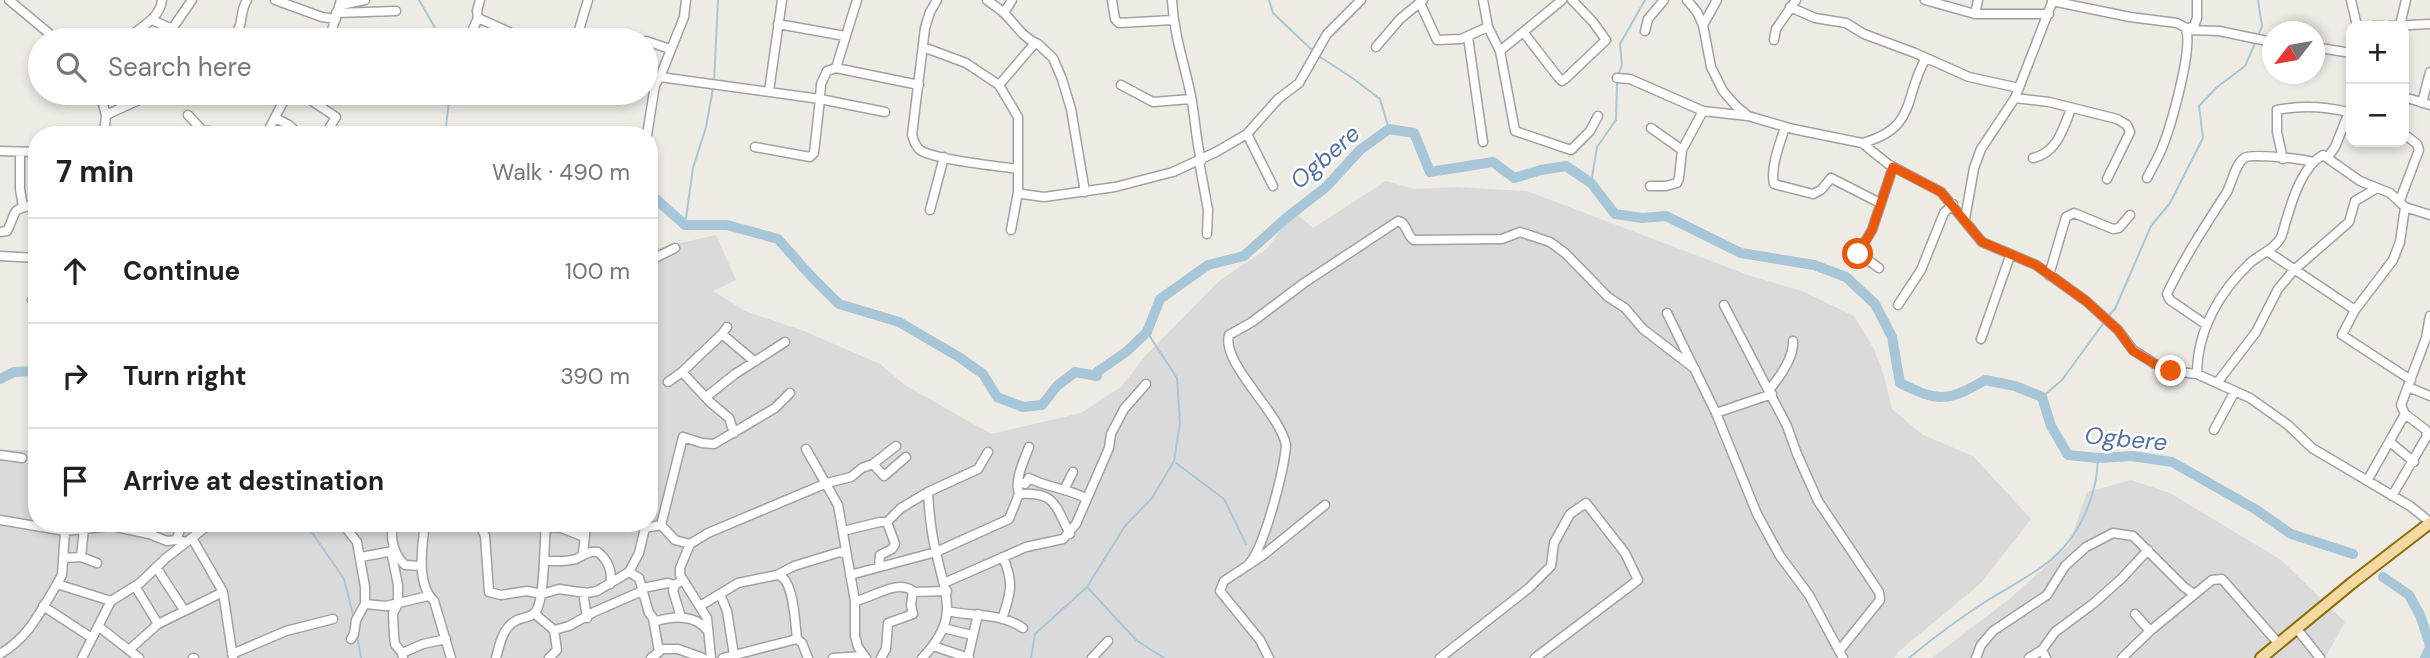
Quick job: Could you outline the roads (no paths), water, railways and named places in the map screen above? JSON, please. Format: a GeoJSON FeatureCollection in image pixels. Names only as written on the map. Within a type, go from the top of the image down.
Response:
{"type":"FeatureCollection","features":[{"type":"Feature","properties":{"kind":"main road"},"geometry":{"type":"LineString","coordinates":[[2261,658],[2351,583],[2430,523]]}},
{"type":"Feature","properties":{"kind":"street"},"geometry":{"type":"LineString","coordinates":[[9,0],[43,28]]}},
{"type":"Feature","properties":{"kind":"street"},"geometry":{"type":"LineString","coordinates":[[152,20],[170,28],[174,26],[192,0]]}},
{"type":"Feature","properties":{"kind":"street"},"geometry":{"type":"LineString","coordinates":[[240,28],[243,7],[247,0]]}},
{"type":"Feature","properties":{"kind":"street"},"geometry":{"type":"LineString","coordinates":[[275,0],[322,17],[365,0]]}},
{"type":"Feature","properties":{"kind":"street"},"geometry":{"type":"LineString","coordinates":[[473,28],[478,18],[480,0]]}},
{"type":"Feature","properties":{"kind":"street"},"geometry":{"type":"LineString","coordinates":[[580,28],[588,0]]}},
{"type":"Feature","properties":{"kind":"street"},"geometry":{"type":"LineString","coordinates":[[686,0],[684,16],[660,77],[769,91],[885,112]]}},
{"type":"Feature","properties":{"kind":"street"},"geometry":{"type":"LineString","coordinates":[[769,91],[782,0]]}},
{"type":"Feature","properties":{"kind":"street"},"geometry":{"type":"LineString","coordinates":[[836,68],[857,0]]}},
{"type":"Feature","properties":{"kind":"street"},"geometry":{"type":"LineString","coordinates":[[937,0],[930,12],[923,47],[912,135],[916,147],[944,157],[1018,169]]}},
{"type":"Feature","properties":{"kind":"street"},"geometry":{"type":"LineString","coordinates":[[987,0],[1052,58],[1062,79],[1070,109],[1085,192]]}},
{"type":"Feature","properties":{"kind":"street"},"geometry":{"type":"LineString","coordinates":[[1004,13],[1012,0]]}},
{"type":"Feature","properties":{"kind":"street"},"geometry":{"type":"LineString","coordinates":[[1112,0],[1115,19],[1119,23],[1173,20]]}},
{"type":"Feature","properties":{"kind":"street"},"geometry":{"type":"LineString","coordinates":[[1172,0],[1173,20],[1191,99],[1208,210],[1206,234]]}},
{"type":"Feature","properties":{"kind":"street"},"geometry":{"type":"LineString","coordinates":[[1018,192],[1044,197],[1085,192],[1147,179],[1200,161],[1247,134],[1278,99],[1299,83],[1326,34],[1361,0]]}},
{"type":"Feature","properties":{"kind":"street"},"geometry":{"type":"LineString","coordinates":[[1483,0],[1488,26],[1500,51],[1510,95],[1513,128],[1519,134],[1571,150],[1575,149],[1590,131],[1598,116]]}},
{"type":"Feature","properties":{"kind":"street"},"geometry":{"type":"LineString","coordinates":[[1500,51],[1562,0]]}},
{"type":"Feature","properties":{"kind":"street"},"geometry":{"type":"LineString","coordinates":[[1524,33],[1562,81],[1606,40],[1572,0]]}},
{"type":"Feature","properties":{"kind":"street"},"geometry":{"type":"LineString","coordinates":[[1645,31],[1648,19],[1664,0]]}},
{"type":"Feature","properties":{"kind":"street"},"geometry":{"type":"LineString","coordinates":[[1686,0],[1697,12],[1703,25],[1711,66],[1723,91],[1735,106],[1748,116]]}},
{"type":"Feature","properties":{"kind":"street"},"geometry":{"type":"LineString","coordinates":[[1703,25],[1717,0]]}},
{"type":"Feature","properties":{"kind":"street"},"geometry":{"type":"LineString","coordinates":[[1925,0],[1975,13],[2049,14]]}},
{"type":"Feature","properties":{"kind":"street"},"geometry":{"type":"LineString","coordinates":[[1975,13],[1978,0]]}},
{"type":"Feature","properties":{"kind":"street"},"geometry":{"type":"LineString","coordinates":[[2186,29],[2194,26],[2197,0]]}},
{"type":"Feature","properties":{"kind":"street"},"geometry":{"type":"LineString","coordinates":[[2351,0],[2356,21]]}},
{"type":"Feature","properties":{"kind":"street"},"geometry":{"type":"LineString","coordinates":[[2401,21],[2406,0]]}},
{"type":"Feature","properties":{"kind":"street"},"geometry":{"type":"LineString","coordinates":[[1376,47],[1400,19],[1421,1],[1437,40],[1468,37],[1488,26]]}},
{"type":"Feature","properties":{"kind":"street"},"geometry":{"type":"LineString","coordinates":[[1965,219],[1974,168],[1981,149],[2015,98],[2052,1],[2130,17],[2177,23],[2186,29],[2219,31],[2262,40]]}},
{"type":"Feature","properties":{"kind":"street"},"geometry":{"type":"LineString","coordinates":[[141,28],[152,20],[160,2]]}},
{"type":"Feature","properties":{"kind":"street"},"geometry":{"type":"LineString","coordinates":[[1774,40],[1776,29],[1793,4],[1815,18],[1846,23],[1873,38],[1969,77],[2019,88]]}},
{"type":"Feature","properties":{"kind":"street"},"geometry":{"type":"LineString","coordinates":[[338,9],[396,11]]}},
{"type":"Feature","properties":{"kind":"street"},"geometry":{"type":"LineString","coordinates":[[332,28],[338,9]]}},
{"type":"Feature","properties":{"kind":"street"},"geometry":{"type":"LineString","coordinates":[[478,18],[500,28]]}},
{"type":"Feature","properties":{"kind":"street"},"geometry":{"type":"LineString","coordinates":[[778,24],[845,36]]}},
{"type":"Feature","properties":{"kind":"street"},"geometry":{"type":"LineString","coordinates":[[2409,25],[2430,24]]}},
{"type":"Feature","properties":{"kind":"street"},"geometry":{"type":"LineString","coordinates":[[2147,178],[2162,149],[2172,118],[2188,45],[2186,29]]}},
{"type":"Feature","properties":{"kind":"street"},"geometry":{"type":"LineString","coordinates":[[1468,37],[1483,142]]}},
{"type":"Feature","properties":{"kind":"street"},"geometry":{"type":"LineString","coordinates":[[999,85],[1035,43]]}},
{"type":"Feature","properties":{"kind":"street"},"geometry":{"type":"LineString","coordinates":[[658,45],[670,49]]}},
{"type":"Feature","properties":{"kind":"street"},"geometry":{"type":"LineString","coordinates":[[923,47],[966,63],[999,85],[1019,121],[1018,192],[1011,230]]}},
{"type":"Feature","properties":{"kind":"street"},"geometry":{"type":"LineString","coordinates":[[2325,49],[2346,52]]}},
{"type":"Feature","properties":{"kind":"street"},"geometry":{"type":"LineString","coordinates":[[1862,143],[1873,140],[1901,122],[1906,115],[1919,71],[1926,58]]}},
{"type":"Feature","properties":{"kind":"street"},"geometry":{"type":"LineString","coordinates":[[755,147],[810,157],[814,153],[821,84],[827,71],[836,68],[919,85]]}},
{"type":"Feature","properties":{"kind":"street"},"geometry":{"type":"LineString","coordinates":[[2409,99],[2426,104],[2430,72]]}},
{"type":"Feature","properties":{"kind":"street"},"geometry":{"type":"LineString","coordinates":[[1617,78],[1630,79],[1703,111],[1748,116],[1785,127],[1862,143],[1893,167],[1941,192],[1982,242],[2036,265],[2094,308],[2118,330],[2133,351],[2171,371],[2197,374],[2268,408],[2320,454],[2392,496],[2430,523]]}},
{"type":"Feature","properties":{"kind":"street"},"geometry":{"type":"LineString","coordinates":[[1121,85],[1153,102],[1191,99]]}},
{"type":"Feature","properties":{"kind":"street"},"geometry":{"type":"LineString","coordinates":[[2015,98],[2049,102],[2117,119],[2129,128],[2130,132],[2107,179]]}},
{"type":"Feature","properties":{"kind":"street"},"geometry":{"type":"LineString","coordinates":[[103,105],[105,126]]}},
{"type":"Feature","properties":{"kind":"street"},"geometry":{"type":"LineString","coordinates":[[106,115],[127,105]]}},
{"type":"Feature","properties":{"kind":"street"},"geometry":{"type":"LineString","coordinates":[[271,126],[283,105]]}},
{"type":"Feature","properties":{"kind":"street"},"geometry":{"type":"LineString","coordinates":[[318,105],[336,117],[331,126]]}},
{"type":"Feature","properties":{"kind":"street"},"geometry":{"type":"LineString","coordinates":[[648,126],[649,105]]}},
{"type":"Feature","properties":{"kind":"street"},"geometry":{"type":"LineString","coordinates":[[2283,159],[2277,132],[2277,110],[2300,105],[2346,110]]}},
{"type":"Feature","properties":{"kind":"street"},"geometry":{"type":"LineString","coordinates":[[2033,158],[2052,149],[2071,109]]}},
{"type":"Feature","properties":{"kind":"street"},"geometry":{"type":"LineString","coordinates":[[1650,186],[1677,183],[1682,150],[1703,111]]}},
{"type":"Feature","properties":{"kind":"street"},"geometry":{"type":"LineString","coordinates":[[188,116],[196,126]]}},
{"type":"Feature","properties":{"kind":"street"},"geometry":{"type":"LineString","coordinates":[[275,118],[290,126]]}},
{"type":"Feature","properties":{"kind":"street"},"geometry":{"type":"LineString","coordinates":[[2328,158],[2346,120]]}},
{"type":"Feature","properties":{"kind":"street"},"geometry":{"type":"LineString","coordinates":[[1785,127],[1776,156],[1774,184],[1813,194],[1821,190],[1831,178],[1880,203]]}},
{"type":"Feature","properties":{"kind":"street"},"geometry":{"type":"LineString","coordinates":[[1651,128],[1682,150]]}},
{"type":"Feature","properties":{"kind":"street"},"geometry":{"type":"LineString","coordinates":[[1247,134],[1273,186]]}},
{"type":"Feature","properties":{"kind":"street"},"geometry":{"type":"LineString","coordinates":[[2409,138],[2419,149],[2402,203],[2400,242],[2393,260],[2355,310],[2342,335],[2430,396]]}},
{"type":"Feature","properties":{"kind":"street"},"geometry":{"type":"LineString","coordinates":[[0,151],[28,152]]}},
{"type":"Feature","properties":{"kind":"street"},"geometry":{"type":"LineString","coordinates":[[20,152],[23,207]]}},
{"type":"Feature","properties":{"kind":"street"},"geometry":{"type":"LineString","coordinates":[[2197,374],[2198,348],[2205,324],[2235,280],[2282,234],[2297,192],[2313,162],[2323,155],[2360,181],[2430,215]]}},
{"type":"Feature","properties":{"kind":"street"},"geometry":{"type":"LineString","coordinates":[[2205,324],[2170,300],[2167,294],[2208,217],[2227,191],[2241,161],[2249,156],[2313,162]]}},
{"type":"Feature","properties":{"kind":"street"},"geometry":{"type":"LineString","coordinates":[[930,210],[944,157]]}},
{"type":"Feature","properties":{"kind":"street"},"geometry":{"type":"LineString","coordinates":[[1879,268],[1858,253],[1872,230],[1893,167]]}},
{"type":"Feature","properties":{"kind":"street"},"geometry":{"type":"LineString","coordinates":[[2217,383],[2256,332],[2278,289],[2294,270],[2348,222],[2355,201],[2377,188]]}},
{"type":"Feature","properties":{"kind":"street"},"geometry":{"type":"LineString","coordinates":[[1898,305],[1921,270],[1944,213],[1953,204]]}},
{"type":"Feature","properties":{"kind":"street"},"geometry":{"type":"LineString","coordinates":[[0,232],[7,231],[13,211],[28,206]]}},
{"type":"Feature","properties":{"kind":"street"},"geometry":{"type":"LineString","coordinates":[[2049,275],[2066,218],[2070,214],[2074,213],[2113,229],[2119,228],[2130,215]]}},
{"type":"Feature","properties":{"kind":"street"},"geometry":{"type":"LineString","coordinates":[[1249,564],[1255,557],[1268,522],[1286,445],[1284,436],[1232,357],[1227,342],[1229,335],[1398,221],[1414,240],[1502,239],[1520,232],[1550,242],[1565,253],[1608,297],[1634,316],[1643,329],[1695,369]]}},
{"type":"Feature","properties":{"kind":"street"},"geometry":{"type":"LineString","coordinates":[[658,256],[675,248]]}},
{"type":"Feature","properties":{"kind":"street"},"geometry":{"type":"LineString","coordinates":[[2267,251],[2355,310]]}},
{"type":"Feature","properties":{"kind":"street"},"geometry":{"type":"LineString","coordinates":[[0,256],[28,258]]}},
{"type":"Feature","properties":{"kind":"street"},"geometry":{"type":"LineString","coordinates":[[1981,339],[2010,256]]}},
{"type":"Feature","properties":{"kind":"street"},"geometry":{"type":"LineString","coordinates":[[1667,313],[1716,413],[1757,514],[1780,556],[1809,595],[1841,654],[1880,597],[1818,501],[1787,425],[1724,305]]}},
{"type":"Feature","properties":{"kind":"street"},"geometry":{"type":"LineString","coordinates":[[2392,496],[2426,441],[2426,430],[2405,414],[2401,405],[2426,338],[2430,316]]}},
{"type":"Feature","properties":{"kind":"street"},"geometry":{"type":"LineString","coordinates":[[668,382],[725,331],[754,362]]}},
{"type":"Feature","properties":{"kind":"street"},"geometry":{"type":"LineString","coordinates":[[1716,413],[1771,392],[1791,355],[1793,341]]}},
{"type":"Feature","properties":{"kind":"street"},"geometry":{"type":"LineString","coordinates":[[706,397],[785,342]]}},
{"type":"Feature","properties":{"kind":"street"},"geometry":{"type":"LineString","coordinates":[[682,372],[729,418],[734,433]]}},
{"type":"Feature","properties":{"kind":"street"},"geometry":{"type":"LineString","coordinates":[[912,592],[945,587],[1026,547],[1063,539],[1070,534],[1109,448],[1111,434],[1124,409],[1146,384]]}},
{"type":"Feature","properties":{"kind":"street"},"geometry":{"type":"LineString","coordinates":[[2214,430],[2235,391]]}},
{"type":"Feature","properties":{"kind":"street"},"geometry":{"type":"LineString","coordinates":[[661,525],[683,436],[714,444],[775,408],[790,393]]}},
{"type":"Feature","properties":{"kind":"street"},"geometry":{"type":"LineString","coordinates":[[2367,481],[2405,414]]}},
{"type":"Feature","properties":{"kind":"street"},"geometry":{"type":"LineString","coordinates":[[2390,442],[2414,462]]}},
{"type":"Feature","properties":{"kind":"street"},"geometry":{"type":"LineString","coordinates":[[681,617],[673,591],[679,582],[680,568],[690,544],[719,528],[827,483],[843,481],[873,464],[896,446]]}},
{"type":"Feature","properties":{"kind":"street"},"geometry":{"type":"LineString","coordinates":[[849,575],[936,552],[1009,519],[1019,494],[1018,481],[1029,447]]}},
{"type":"Feature","properties":{"kind":"street"},"geometry":{"type":"LineString","coordinates":[[806,449],[838,505],[855,601],[855,636],[865,657],[833,658]]}},
{"type":"Feature","properties":{"kind":"street"},"geometry":{"type":"LineString","coordinates":[[843,531],[887,522],[901,508],[928,492],[978,469],[988,452]]}},
{"type":"Feature","properties":{"kind":"street"},"geometry":{"type":"LineString","coordinates":[[0,455],[22,458]]}},
{"type":"Feature","properties":{"kind":"street"},"geometry":{"type":"LineString","coordinates":[[873,464],[884,475],[906,457]]}},
{"type":"Feature","properties":{"kind":"street"},"geometry":{"type":"LineString","coordinates":[[1064,490],[1073,472]]}},
{"type":"Feature","properties":{"kind":"street"},"geometry":{"type":"LineString","coordinates":[[1018,481],[1025,484],[1028,478],[1075,492],[1087,499]]}},
{"type":"Feature","properties":{"kind":"street"},"geometry":{"type":"LineString","coordinates":[[922,658],[933,646],[943,628],[947,611],[928,492]]}},
{"type":"Feature","properties":{"kind":"street"},"geometry":{"type":"LineString","coordinates":[[1019,494],[1031,493],[1055,502],[1070,534]]}},
{"type":"Feature","properties":{"kind":"street"},"geometry":{"type":"LineString","coordinates":[[1440,658],[1529,588],[1551,566],[1554,543],[1570,514],[1586,503],[1625,553],[1638,580],[1535,658]]}},
{"type":"Feature","properties":{"kind":"street"},"geometry":{"type":"LineString","coordinates":[[1269,658],[1261,640],[1220,592],[1224,581],[1325,505]]}},
{"type":"Feature","properties":{"kind":"street"},"geometry":{"type":"LineString","coordinates":[[0,520],[28,525]]}},
{"type":"Feature","properties":{"kind":"street"},"geometry":{"type":"LineString","coordinates":[[878,566],[880,555],[892,549],[895,544],[887,522]]}},
{"type":"Feature","properties":{"kind":"street"},"geometry":{"type":"LineString","coordinates":[[661,525],[675,540],[690,544]]}},
{"type":"Feature","properties":{"kind":"street"},"geometry":{"type":"LineString","coordinates":[[0,657],[24,638],[62,575],[65,532]]}},
{"type":"Feature","properties":{"kind":"street"},"geometry":{"type":"LineString","coordinates":[[81,558],[84,532]]}},
{"type":"Feature","properties":{"kind":"street"},"geometry":{"type":"LineString","coordinates":[[141,532],[167,541],[189,540]]}},
{"type":"Feature","properties":{"kind":"street"},"geometry":{"type":"LineString","coordinates":[[176,540],[179,532]]}},
{"type":"Feature","properties":{"kind":"street"},"geometry":{"type":"LineString","coordinates":[[93,658],[83,654],[111,601],[135,586],[199,532]]}},
{"type":"Feature","properties":{"kind":"street"},"geometry":{"type":"LineString","coordinates":[[349,532],[357,542],[361,556],[365,604],[356,620],[351,639]]}},
{"type":"Feature","properties":{"kind":"street"},"geometry":{"type":"LineString","coordinates":[[391,532],[398,585],[398,604],[393,613],[395,644],[402,655],[423,644],[446,639]]}},
{"type":"Feature","properties":{"kind":"street"},"geometry":{"type":"LineString","coordinates":[[424,532],[421,566],[428,596],[434,601],[451,658]]}},
{"type":"Feature","properties":{"kind":"street"},"geometry":{"type":"LineString","coordinates":[[483,532],[489,592],[501,595],[527,591],[542,594],[559,589],[583,592],[601,589],[629,572],[639,553],[644,532]]}},
{"type":"Feature","properties":{"kind":"street"},"geometry":{"type":"LineString","coordinates":[[495,658],[506,628],[535,614],[538,608],[542,594],[546,532]]}},
{"type":"Feature","properties":{"kind":"street"},"geometry":{"type":"LineString","coordinates":[[571,532],[584,537]]}},
{"type":"Feature","properties":{"kind":"street"},"geometry":{"type":"LineString","coordinates":[[583,553],[585,532]]}},
{"type":"Feature","properties":{"kind":"street"},"geometry":{"type":"LineString","coordinates":[[1976,658],[1981,645],[1993,631],[2047,595],[2065,566],[2100,538],[2113,533],[2133,536],[2194,594]]}},
{"type":"Feature","properties":{"kind":"street"},"geometry":{"type":"LineString","coordinates":[[189,540],[223,592],[232,656],[286,631],[333,619]]}},
{"type":"Feature","properties":{"kind":"street"},"geometry":{"type":"LineString","coordinates":[[545,561],[566,561],[594,550],[602,555],[612,576],[610,584]]}},
{"type":"Feature","properties":{"kind":"street"},"geometry":{"type":"LineString","coordinates":[[700,606],[738,583],[777,575],[794,566],[844,550]]}},
{"type":"Feature","properties":{"kind":"street"},"geometry":{"type":"LineString","coordinates":[[2029,658],[2044,654],[2055,632],[2103,595],[2148,550]]}},
{"type":"Feature","properties":{"kind":"street"},"geometry":{"type":"LineString","coordinates":[[361,556],[393,551]]}},
{"type":"Feature","properties":{"kind":"street"},"geometry":{"type":"LineString","coordinates":[[393,551],[405,565],[421,566]]}},
{"type":"Feature","properties":{"kind":"street"},"geometry":{"type":"LineString","coordinates":[[1002,619],[1012,586],[1003,557]]}},
{"type":"Feature","properties":{"kind":"street"},"geometry":{"type":"LineString","coordinates":[[64,558],[81,558],[97,563]]}},
{"type":"Feature","properties":{"kind":"street"},"geometry":{"type":"LineString","coordinates":[[156,567],[184,610]]}},
{"type":"Feature","properties":{"kind":"street"},"geometry":{"type":"LineString","coordinates":[[629,572],[639,578],[654,622],[659,649],[651,658]]}},
{"type":"Feature","properties":{"kind":"street"},"geometry":{"type":"LineString","coordinates":[[777,575],[786,578],[797,639],[802,643],[808,658]]}},
{"type":"Feature","properties":{"kind":"street"},"geometry":{"type":"LineString","coordinates":[[2122,658],[2194,594],[2212,580],[2222,579],[2279,644]]}},
{"type":"Feature","properties":{"kind":"street"},"geometry":{"type":"LineString","coordinates":[[554,630],[587,618],[642,589],[679,582]]}},
{"type":"Feature","properties":{"kind":"street"},"geometry":{"type":"LineString","coordinates":[[679,582],[707,618],[711,658]]}},
{"type":"Feature","properties":{"kind":"street"},"geometry":{"type":"LineString","coordinates":[[57,584],[111,601]]}},
{"type":"Feature","properties":{"kind":"street"},"geometry":{"type":"LineString","coordinates":[[135,586],[158,624]]}},
{"type":"Feature","properties":{"kind":"street"},"geometry":{"type":"LineString","coordinates":[[855,601],[890,588],[907,587],[912,592],[913,614],[888,623],[886,649],[881,658]]}},
{"type":"Feature","properties":{"kind":"street"},"geometry":{"type":"LineString","coordinates":[[601,589],[608,600],[615,602]]}},
{"type":"Feature","properties":{"kind":"street"},"geometry":{"type":"LineString","coordinates":[[130,649],[158,624],[223,592]]}},
{"type":"Feature","properties":{"kind":"street"},"geometry":{"type":"LineString","coordinates":[[583,592],[587,618]]}},
{"type":"Feature","properties":{"kind":"street"},"geometry":{"type":"LineString","coordinates":[[720,594],[727,611],[734,655]]}},
{"type":"Feature","properties":{"kind":"street"},"geometry":{"type":"LineString","coordinates":[[365,604],[398,604],[428,596]]}},
{"type":"Feature","properties":{"kind":"street"},"geometry":{"type":"LineString","coordinates":[[43,606],[92,638]]}},
{"type":"Feature","properties":{"kind":"street"},"geometry":{"type":"LineString","coordinates":[[947,611],[1002,619],[1023,628]]}},
{"type":"Feature","properties":{"kind":"street"},"geometry":{"type":"LineString","coordinates":[[535,614],[554,630],[557,650],[549,658]]}},
{"type":"Feature","properties":{"kind":"street"},"geometry":{"type":"LineString","coordinates":[[933,646],[969,658],[978,614]]}},
{"type":"Feature","properties":{"kind":"street"},"geometry":{"type":"LineString","coordinates":[[2135,614],[2150,631]]}},
{"type":"Feature","properties":{"kind":"street"},"geometry":{"type":"LineString","coordinates":[[654,622],[681,617],[698,622],[709,633]]}},
{"type":"Feature","properties":{"kind":"street"},"geometry":{"type":"LineString","coordinates":[[98,626],[139,658]]}},
{"type":"Feature","properties":{"kind":"street"},"geometry":{"type":"LineString","coordinates":[[943,628],[972,635]]}},
{"type":"Feature","properties":{"kind":"street"},"geometry":{"type":"LineString","coordinates":[[2297,629],[2320,658]]}},
{"type":"Feature","properties":{"kind":"street"},"geometry":{"type":"LineString","coordinates":[[723,658],[797,639]]}},
{"type":"Feature","properties":{"kind":"street"},"geometry":{"type":"LineString","coordinates":[[1092,658],[1108,641]]}},
{"type":"Feature","properties":{"kind":"street"},"geometry":{"type":"LineString","coordinates":[[659,649],[678,649],[703,658]]}},
{"type":"Feature","properties":{"kind":"waterway"},"geometry":{"type":"LineString","coordinates":[[419,0],[435,28]]}},
{"type":"Feature","properties":{"kind":"waterway"},"geometry":{"type":"LineString","coordinates":[[714,83],[718,0]]}},
{"type":"Feature","properties":{"kind":"waterway"},"geometry":{"type":"LineString","coordinates":[[1269,0],[1273,13],[1313,51]]}},
{"type":"Feature","properties":{"kind":"waterway"},"geometry":{"type":"LineString","coordinates":[[1618,76],[1622,65],[1620,44],[1645,0]]}},
{"type":"Feature","properties":{"kind":"waterway"},"geometry":{"type":"LineString","coordinates":[[2258,0],[2262,26],[2258,36]]}},
{"type":"Feature","properties":{"kind":"waterway"},"geometry":{"type":"LineString","coordinates":[[2108,316],[2115,309],[2151,226],[2170,203],[2203,138],[2199,106],[2216,88],[2245,66],[2256,41]]}},
{"type":"Feature","properties":{"kind":"waterway"},"geometry":{"type":"LineString","coordinates":[[1317,55],[1380,99],[1389,129]]}},
{"type":"Feature","properties":{"kind":"waterway"},"geometry":{"type":"LineString","coordinates":[[1591,183],[1597,147],[1616,120],[1617,82]]}},
{"type":"Feature","properties":{"kind":"waterway"},"geometry":{"type":"LineString","coordinates":[[685,225],[693,168],[706,127],[713,88]]}},
{"type":"Feature","properties":{"kind":"waterway"},"geometry":{"type":"LineString","coordinates":[[446,126],[449,105]]}},
{"type":"Feature","properties":{"kind":"waterway","name":"Ogbere"},"geometry":{"type":"LineString","coordinates":[[658,201],[685,225],[727,225],[778,239],[839,304],[899,322],[983,374],[997,397],[1023,407],[1042,405],[1057,386],[1075,372],[1097,376],[1097,372],[1126,352],[1147,332],[1160,299],[1208,265],[1244,256],[1326,187],[1360,150],[1389,129],[1414,133],[1430,172],[1493,162],[1514,178],[1566,166],[1591,183],[1615,214],[1642,218],[1666,216],[1741,253],[1814,265],[1846,277],[1875,304],[1892,337],[1900,383],[1924,394],[1943,397],[1952,396],[1985,380],[2015,386],[2042,397],[2051,426],[2068,455],[2098,458],[2132,456],[2172,462],[2255,509],[2291,534],[2353,554]]}},
{"type":"Feature","properties":{"kind":"waterway"},"geometry":{"type":"LineString","coordinates":[[2042,397],[2062,380],[2105,321]]}},
{"type":"Feature","properties":{"kind":"waterway"},"geometry":{"type":"LineString","coordinates":[[1031,658],[1035,634],[1087,587],[1125,526],[1152,498],[1174,461],[1180,423],[1177,378],[1147,332]]}},
{"type":"Feature","properties":{"kind":"waterway","name":"Ogbere"},"geometry":{"type":"LineString","coordinates":[[0,379],[14,372],[28,371]]}},
{"type":"Feature","properties":{"kind":"waterway"},"geometry":{"type":"LineString","coordinates":[[1909,658],[1967,614],[2037,570],[2062,549],[2086,513],[2091,500],[2098,458]]}},
{"type":"Feature","properties":{"kind":"waterway"},"geometry":{"type":"LineString","coordinates":[[1176,463],[1224,499],[1246,544]]}},
{"type":"Feature","properties":{"kind":"waterway"},"geometry":{"type":"LineString","coordinates":[[310,532],[344,579],[354,619]]}},
{"type":"Feature","properties":{"kind":"waterway","name":"Ogbere"},"geometry":{"type":"LineString","coordinates":[[2383,577],[2409,595],[2420,615],[2430,645]]}},
{"type":"Feature","properties":{"kind":"waterway"},"geometry":{"type":"LineString","coordinates":[[1088,588],[1136,640],[1164,658]]}},
{"type":"Feature","properties":{"kind":"waterway"},"geometry":{"type":"LineString","coordinates":[[357,635],[361,658]]}},
{"type":"Feature","properties":{"kind":"waterway","name":"Ogbere"},"geometry":{"type":"LineString","coordinates":[[2425,658],[2430,648]]}}]}
